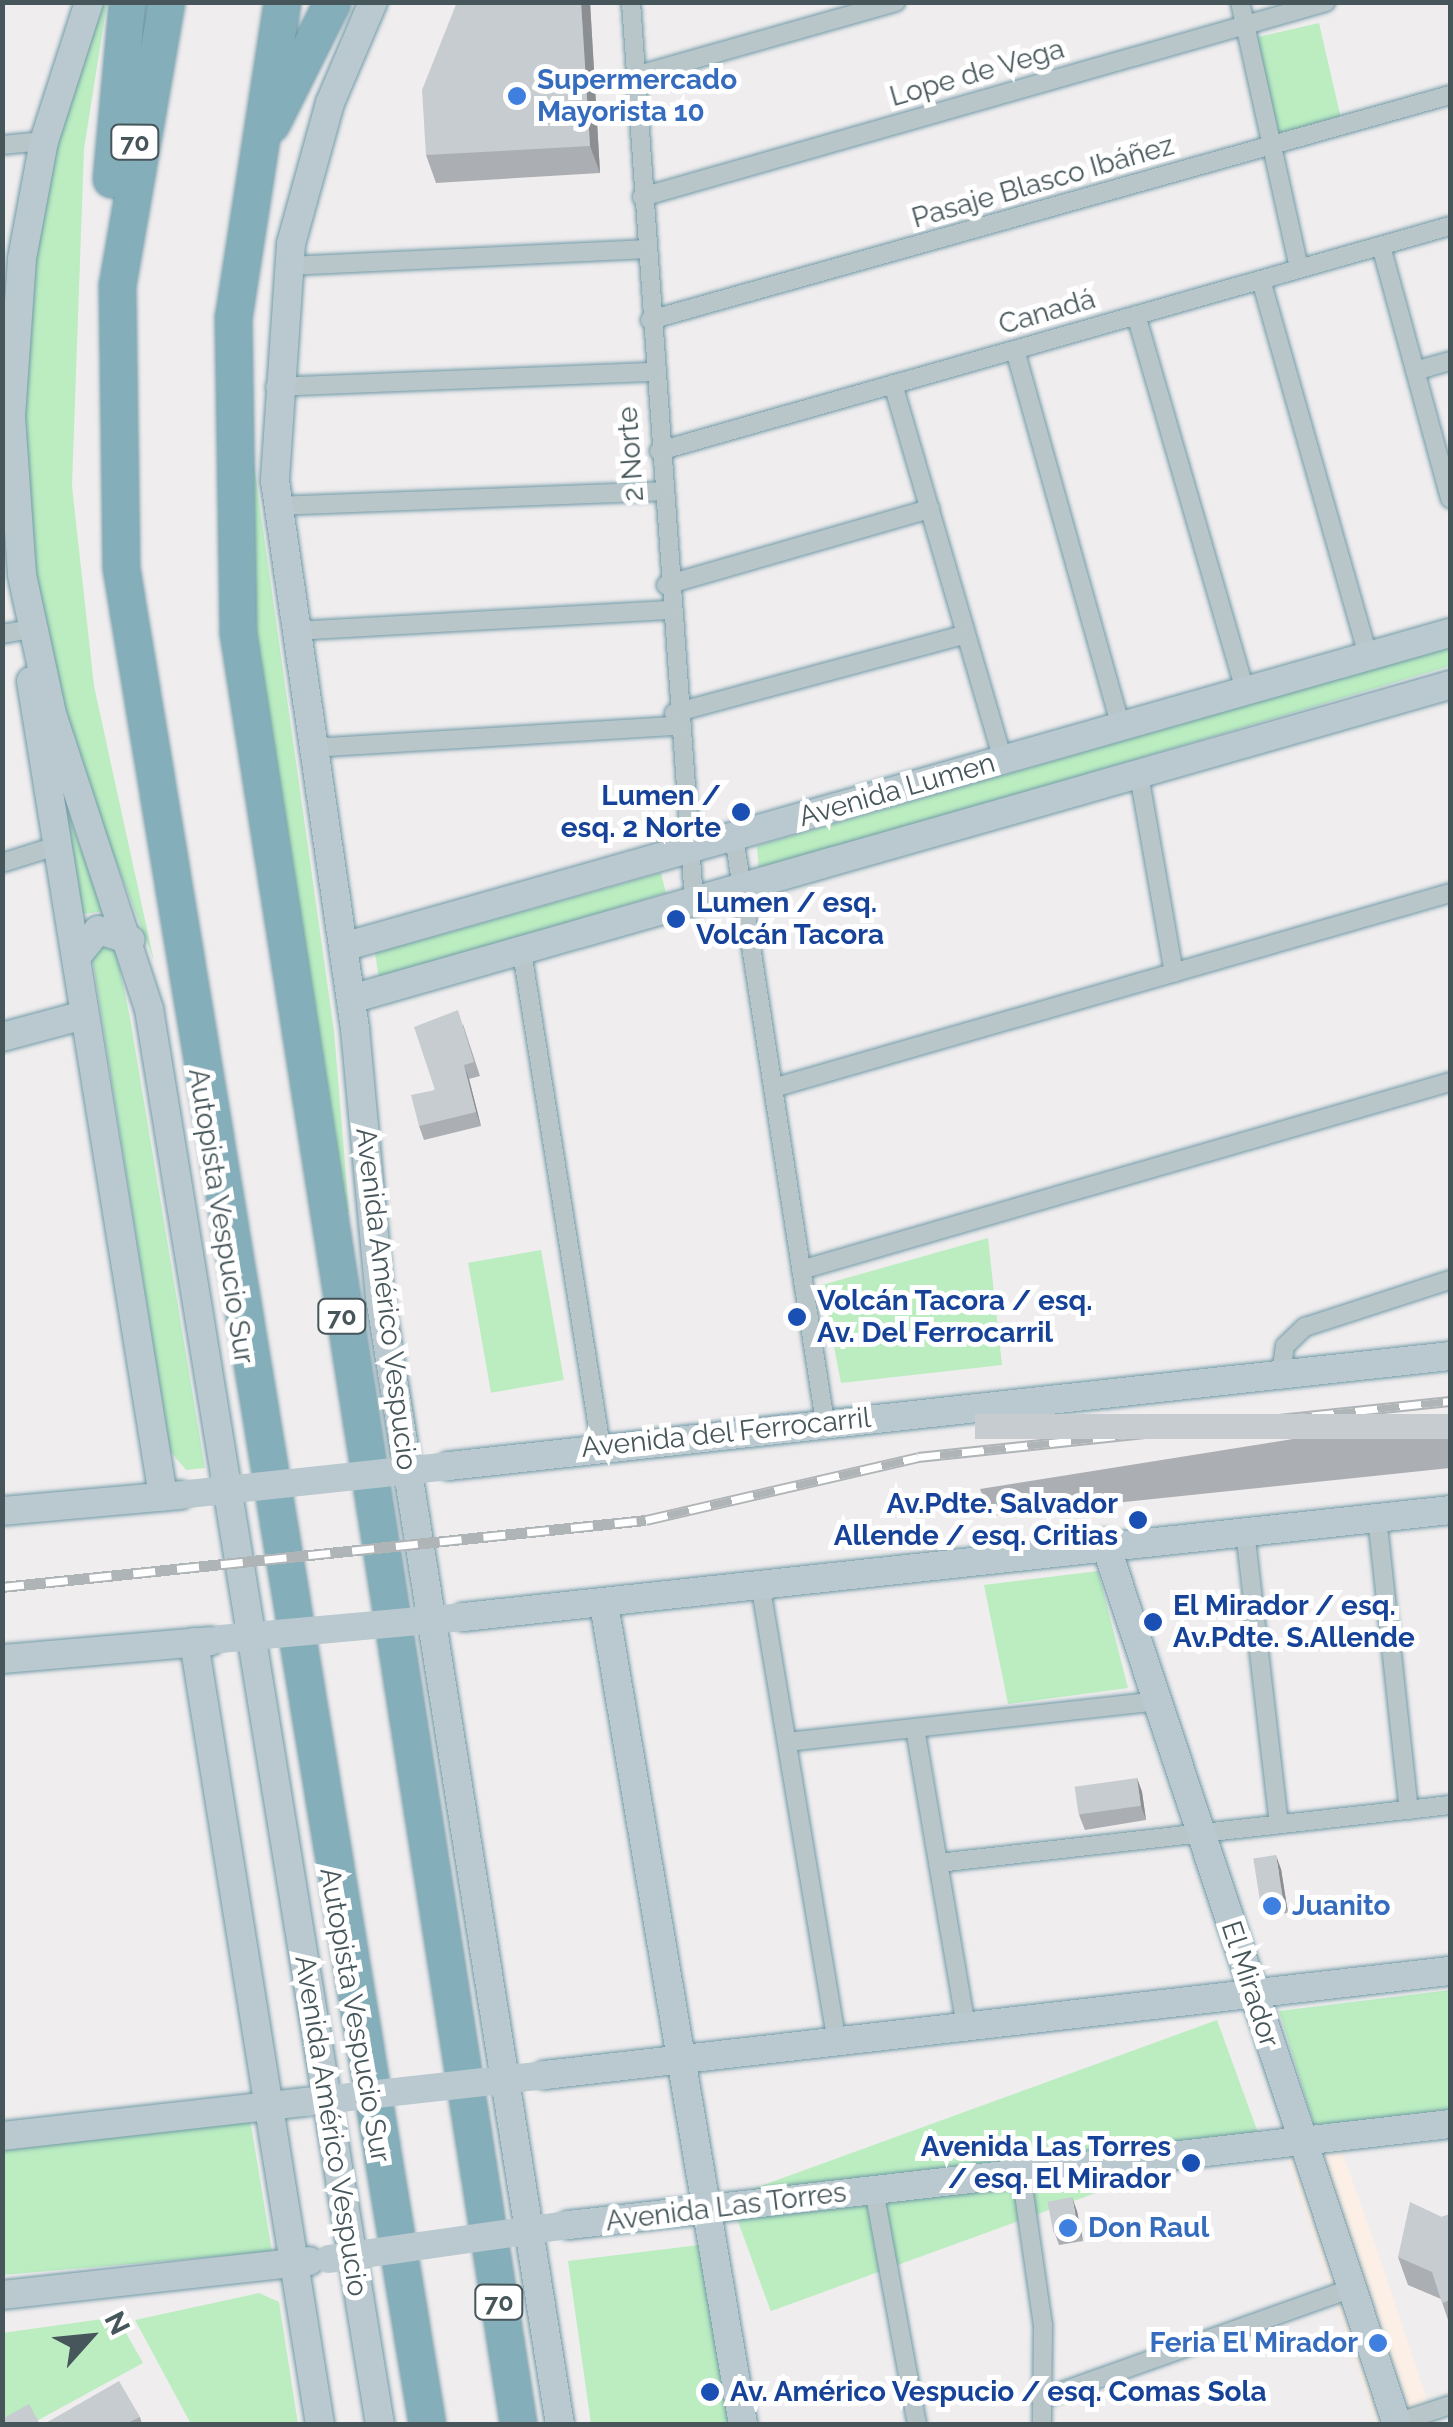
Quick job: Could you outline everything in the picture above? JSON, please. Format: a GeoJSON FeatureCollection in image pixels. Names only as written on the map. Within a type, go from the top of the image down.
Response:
{"type":"FeatureCollection","features":[{"type":"Feature","properties":{"kind":"highway"},"geometry":{"type":"LineString","coordinates":[[117,285],[112,142],[127,2]]}},
{"type":"Feature","properties":{"kind":"highway","name":"Autopista Vespucio Sur"},"geometry":{"type":"LineString","coordinates":[[166,2],[117,285],[116,510],[142,733],[428,2424]]}},
{"type":"Feature","properties":{"kind":"highway","name":"70"},"geometry":{"type":"LineString","coordinates":[[282,2],[247,185],[229,449],[246,706],[518,2424]]}},
{"type":"Feature","properties":{"kind":"highway"},"geometry":{"type":"LineString","coordinates":[[247,185],[332,2]]}},
{"type":"Feature","properties":{"kind":"street","name":"Avenida Américo Vespucio"},"geometry":{"type":"LineString","coordinates":[[90,2],[44,140],[9,320],[7,466],[31,629],[34,726],[53,848],[175,1495]]}},
{"type":"Feature","properties":{"kind":"street","name":"Avenida Américo Vespucio"},"geometry":{"type":"LineString","coordinates":[[373,2],[315,150],[287,266],[276,388],[278,506],[351,999],[380,1296],[560,2424]]}},
{"type":"Feature","properties":{"kind":"street","name":"2 Norte"},"geometry":{"type":"LineString","coordinates":[[631,2],[675,719],[685,850],[694,901]]}},
{"type":"Feature","properties":{"kind":"street"},"geometry":{"type":"LineString","coordinates":[[635,76],[896,2]]}},
{"type":"Feature","properties":{"kind":"street"},"geometry":{"type":"LineString","coordinates":[[1240,2],[1300,269]]}},
{"type":"Feature","properties":{"kind":"street","name":"Lope de Vega"},"geometry":{"type":"LineString","coordinates":[[642,197],[1326,2]]}},
{"type":"Feature","properties":{"kind":"street","name":"Pasaje Blasco Ibáñez"},"geometry":{"type":"LineString","coordinates":[[650,320],[1450,96]]}},
{"type":"Feature","properties":{"kind":"street"},"geometry":{"type":"LineString","coordinates":[[2,145],[44,140]]}},
{"type":"Feature","properties":{"kind":"street","name":"Canadá"},"geometry":{"type":"LineString","coordinates":[[658,451],[1450,226]]}},
{"type":"Feature","properties":{"kind":"street"},"geometry":{"type":"LineString","coordinates":[[1381,246],[1450,493]]}},
{"type":"Feature","properties":{"kind":"street"},"geometry":{"type":"LineString","coordinates":[[287,266],[645,249]]}},
{"type":"Feature","properties":{"kind":"street"},"geometry":{"type":"LineString","coordinates":[[1261,280],[1368,656]]}},
{"type":"Feature","properties":{"kind":"street"},"geometry":{"type":"LineString","coordinates":[[1136,316],[1245,691]]}},
{"type":"Feature","properties":{"kind":"street"},"geometry":{"type":"LineString","coordinates":[[1014,350],[1121,727]]}},
{"type":"Feature","properties":{"kind":"street"},"geometry":{"type":"LineString","coordinates":[[1415,371],[1450,361]]}},
{"type":"Feature","properties":{"kind":"street"},"geometry":{"type":"LineString","coordinates":[[276,388],[653,372]]}},
{"type":"Feature","properties":{"kind":"street"},"geometry":{"type":"LineString","coordinates":[[893,384],[1003,760]]}},
{"type":"Feature","properties":{"kind":"street"},"geometry":{"type":"LineString","coordinates":[[278,506],[661,492]]}},
{"type":"Feature","properties":{"kind":"street"},"geometry":{"type":"LineString","coordinates":[[666,584],[930,509]]}},
{"type":"Feature","properties":{"kind":"street"},"geometry":{"type":"LineString","coordinates":[[294,631],[668,610]]}},
{"type":"Feature","properties":{"kind":"street","name":"Avenida Américo Vespucio"},"geometry":{"type":"LineString","coordinates":[[31,629],[131,940],[380,2424]]}},
{"type":"Feature","properties":{"kind":"street"},"geometry":{"type":"LineString","coordinates":[[2,634],[31,629]]}},
{"type":"Feature","properties":{"kind":"street","name":"Avenida Lumen"},"geometry":{"type":"LineString","coordinates":[[343,947],[1450,633]]}},
{"type":"Feature","properties":{"kind":"street"},"geometry":{"type":"LineString","coordinates":[[312,748],[675,719],[966,634]]}},
{"type":"Feature","properties":{"kind":"street","name":"Avenida Lumen"},"geometry":{"type":"LineString","coordinates":[[351,999],[1450,686]]}},
{"type":"Feature","properties":{"kind":"street"},"geometry":{"type":"LineString","coordinates":[[1139,775],[1174,973]]}},
{"type":"Feature","properties":{"kind":"street"},"geometry":{"type":"LineString","coordinates":[[734,837],[825,1422]]}},
{"type":"Feature","properties":{"kind":"street"},"geometry":{"type":"LineString","coordinates":[[2,863],[53,848]]}},
{"type":"Feature","properties":{"kind":"street"},"geometry":{"type":"LineString","coordinates":[[773,1088],[1450,893]]}},
{"type":"Feature","properties":{"kind":"street"},"geometry":{"type":"LineString","coordinates":[[76,956],[98,930],[131,940]]}},
{"type":"Feature","properties":{"kind":"street"},"geometry":{"type":"LineString","coordinates":[[522,952],[601,1447]]}},
{"type":"Feature","properties":{"kind":"street"},"geometry":{"type":"LineString","coordinates":[[2,1037],[84,1014]]}},
{"type":"Feature","properties":{"kind":"street"},"geometry":{"type":"LineString","coordinates":[[801,1270],[1450,1082]]}},
{"type":"Feature","properties":{"kind":"street"},"geometry":{"type":"LineString","coordinates":[[1281,1374],[1285,1346],[1305,1327],[1450,1280]]}},
{"type":"Feature","properties":{"kind":"street","name":"Avenida del Ferrocarril"},"geometry":{"type":"LineString","coordinates":[[3,1508],[175,1495],[1450,1356]]}},
{"type":"Feature","properties":{"kind":"street"},"geometry":{"type":"LineString","coordinates":[[2,1658],[604,1604],[1104,1543],[1450,1510]]}},
{"type":"Feature","properties":{"kind":"street"},"geometry":{"type":"LineString","coordinates":[[1377,1517],[1409,1810]]}},
{"type":"Feature","properties":{"kind":"street"},"geometry":{"type":"LineString","coordinates":[[1245,1531],[1279,1824]]}},
{"type":"Feature","properties":{"kind":"street","name":"El Mirador"},"geometry":{"type":"LineString","coordinates":[[1104,1543],[1397,2424]]}},
{"type":"Feature","properties":{"kind":"street"},"geometry":{"type":"LineString","coordinates":[[760,1584],[837,2041]]}},
{"type":"Feature","properties":{"kind":"street"},"geometry":{"type":"LineString","coordinates":[[604,1604],[743,2424]]}},
{"type":"Feature","properties":{"kind":"street","name":"Avenida Américo Vespucio"},"geometry":{"type":"LineString","coordinates":[[207,1641],[270,2106],[320,2424]]}},
{"type":"Feature","properties":{"kind":"street"},"geometry":{"type":"LineString","coordinates":[[787,1742],[1156,1701]]}},
{"type":"Feature","properties":{"kind":"street"},"geometry":{"type":"LineString","coordinates":[[916,1728],[966,2026]]}},
{"type":"Feature","properties":{"kind":"street"},"geometry":{"type":"LineString","coordinates":[[938,1863],[1450,1806]]}},
{"type":"Feature","properties":{"kind":"street"},"geometry":{"type":"LineString","coordinates":[[2,2136],[1450,1971]]}},
{"type":"Feature","properties":{"kind":"street","name":"Avenida Las Torres"},"geometry":{"type":"LineString","coordinates":[[2,2295],[329,2259],[569,2225],[1450,2124]]}},
{"type":"Feature","properties":{"kind":"street"},"geometry":{"type":"LineString","coordinates":[[1021,2173],[1041,2300],[1042,2424]]}},
{"type":"Feature","properties":{"kind":"street"},"geometry":{"type":"LineString","coordinates":[[874,2190],[916,2424]]}},
{"type":"Feature","properties":{"kind":"street"},"geometry":{"type":"LineString","coordinates":[[1042,2399],[1352,2288]]}},
{"type":"Feature","properties":{"kind":"street"},"geometry":{"type":"LineString","coordinates":[[1397,2424],[1450,2405]]}},
{"type":"Feature","properties":{"kind":"shaded area","name":"Feria El Mirador"},"geometry":{"type":"Polygon","coordinates":[[[1338,2140],[1435,2424],[1376,2424],[1284,2147],[1338,2140]]]}},
{"type":"Feature","properties":{"kind":"green space"},"geometry":{"type":"Polygon","coordinates":[[[95,3],[107,3],[84,149],[72,486],[94,686],[154,961],[75,754],[26,531],[20,410],[34,255],[60,100],[95,3]]]}},
{"type":"Feature","properties":{"kind":"green space"},"geometry":{"type":"Polygon","coordinates":[[[1319,23],[1341,120],[1278,135],[1256,38],[1319,23]]]}},
{"type":"Feature","properties":{"kind":"green space"},"geometry":{"type":"Polygon","coordinates":[[[243,458],[253,458],[334,1031],[349,1212],[340,1214],[255,677],[243,458]]]}},
{"type":"Feature","properties":{"kind":"green space"},"geometry":{"type":"Polygon","coordinates":[[[1450,647],[1450,666],[759,871],[757,846],[1450,647]]]}},
{"type":"Feature","properties":{"kind":"green space"},"geometry":{"type":"Polygon","coordinates":[[[53,775],[105,911],[76,915],[53,775]]]}},
{"type":"Feature","properties":{"kind":"green space"},"geometry":{"type":"Polygon","coordinates":[[[661,873],[666,893],[379,979],[375,953],[661,873]]]}},
{"type":"Feature","properties":{"kind":"green space"},"geometry":{"type":"Polygon","coordinates":[[[100,942],[115,945],[130,1018],[205,1468],[186,1470],[170,1451],[91,949],[100,942]]]}},
{"type":"Feature","properties":{"kind":"green space"},"geometry":{"type":"Polygon","coordinates":[[[988,1238],[1002,1365],[841,1383],[822,1285],[988,1238]]]}},
{"type":"Feature","properties":{"kind":"green space"},"geometry":{"type":"Polygon","coordinates":[[[541,1250],[564,1380],[491,1393],[468,1263],[541,1250]]]}},
{"type":"Feature","properties":{"kind":"green space"},"geometry":{"type":"Polygon","coordinates":[[[1098,1571],[1128,1688],[1008,1704],[984,1585],[1098,1571]]]}},
{"type":"Feature","properties":{"kind":"green space"},"geometry":{"type":"Polygon","coordinates":[[[1450,1990],[1450,2112],[1315,2128],[1279,2011],[1450,1990]]]}},
{"type":"Feature","properties":{"kind":"green space"},"geometry":{"type":"Polygon","coordinates":[[[1217,2020],[1258,2134],[771,2311],[729,2198],[1217,2020]]]}},
{"type":"Feature","properties":{"kind":"green space"},"geometry":{"type":"Polygon","coordinates":[[[250,2119],[272,2252],[3,2275],[2,2151],[250,2119]]]}},
{"type":"Feature","properties":{"kind":"green space"},"geometry":{"type":"Polygon","coordinates":[[[699,2245],[730,2424],[591,2424],[568,2261],[699,2245]]]}},
{"type":"Feature","properties":{"kind":"green space"},"geometry":{"type":"Polygon","coordinates":[[[259,2293],[279,2302],[298,2424],[191,2424],[135,2320],[259,2293]]]}},
{"type":"Feature","properties":{"kind":"green space"},"geometry":{"type":"Polygon","coordinates":[[[117,2317],[143,2363],[31,2424],[3,2424],[2,2333],[117,2317]]]}},
{"type":"Feature","properties":{"kind":"building","name":"Supermercado Mayorista 10"},"geometry":{"type":"Polygon","coordinates":[[[457,2],[581,2],[590,146],[426,155],[422,90],[457,2]]]}},
{"type":"Feature","properties":{"kind":"building"},"geometry":{"type":"Polygon","coordinates":[[[458,1010],[474,1062],[464,1065],[476,1112],[419,1126],[411,1095],[435,1090],[414,1027],[458,1010]]]}},
{"type":"Feature","properties":{"kind":"building"},"geometry":{"type":"Polygon","coordinates":[[[975,1414],[1450,1414],[1450,1439],[975,1439],[975,1414]]]}},
{"type":"Feature","properties":{"kind":"building"},"geometry":{"type":"Polygon","coordinates":[[[1137,1778],[1141,1806],[1079,1814],[1075,1787],[1137,1778]]]}},
{"type":"Feature","properties":{"kind":"building"},"geometry":{"type":"Polygon","coordinates":[[[1276,1855],[1283,1899],[1260,1903],[1253,1859],[1276,1855]]]}},
{"type":"Feature","properties":{"kind":"building"},"geometry":{"type":"Polygon","coordinates":[[[1072,2197],[1078,2227],[1053,2232],[1047,2202],[1072,2197]]]}},
{"type":"Feature","properties":{"kind":"building"},"geometry":{"type":"Polygon","coordinates":[[[1410,2202],[1442,2217],[1450,2214],[1450,2300],[1442,2303],[1432,2272],[1398,2257],[1410,2202]]]}},
{"type":"Feature","properties":{"kind":"building"},"geometry":{"type":"Polygon","coordinates":[[[119,2381],[140,2417],[126,2424],[44,2424],[119,2381]]]}},
{"type":"Feature","properties":{"kind":"building"},"geometry":{"type":"Polygon","coordinates":[[[29,2404],[40,2424],[2,2424],[2,2419],[29,2404]]]}},
{"type":"Feature","properties":{"kind":"railway"},"geometry":{"type":"LineString","coordinates":[[2,1587],[646,1520],[918,1457],[1450,1401]]}},
{"type":"Feature","properties":{"kind":"place","name":"Supermercado Mayorista 10"},"geometry":{"type":"Point","coordinates":[517,96]}},
{"type":"Feature","properties":{"kind":"place","name":"Lumen / esq. 2 Norte"},"geometry":{"type":"Point","coordinates":[741,812]}},
{"type":"Feature","properties":{"kind":"place","name":"Lumen / esq. Volcán Tacora"},"geometry":{"type":"Point","coordinates":[676,919]}},
{"type":"Feature","properties":{"kind":"place","name":"Volcán Tacora / esq. Av. Del Ferrocarril"},"geometry":{"type":"Point","coordinates":[797,1317]}},
{"type":"Feature","properties":{"kind":"place","name":"Av.Pdte. Salvador Allende / esq. Critias"},"geometry":{"type":"Point","coordinates":[1138,1520]}},
{"type":"Feature","properties":{"kind":"place","name":"El Mirador / esq. Av.Pdte. S.Allende"},"geometry":{"type":"Point","coordinates":[1153,1622]}},
{"type":"Feature","properties":{"kind":"place","name":"Juanito"},"geometry":{"type":"Point","coordinates":[1272,1906]}},
{"type":"Feature","properties":{"kind":"place","name":"Avenida Las Torres / esq. El Mirador"},"geometry":{"type":"Point","coordinates":[1191,2163]}},
{"type":"Feature","properties":{"kind":"place","name":"Don Raul"},"geometry":{"type":"Point","coordinates":[1068,2228]}},
{"type":"Feature","properties":{"kind":"place","name":"Feria El Mirador"},"geometry":{"type":"Point","coordinates":[1378,2343]}},
{"type":"Feature","properties":{"kind":"place","name":"Av. Américo Vespucio / esq. Comas Sola"},"geometry":{"type":"Point","coordinates":[710,2392]}}]}
